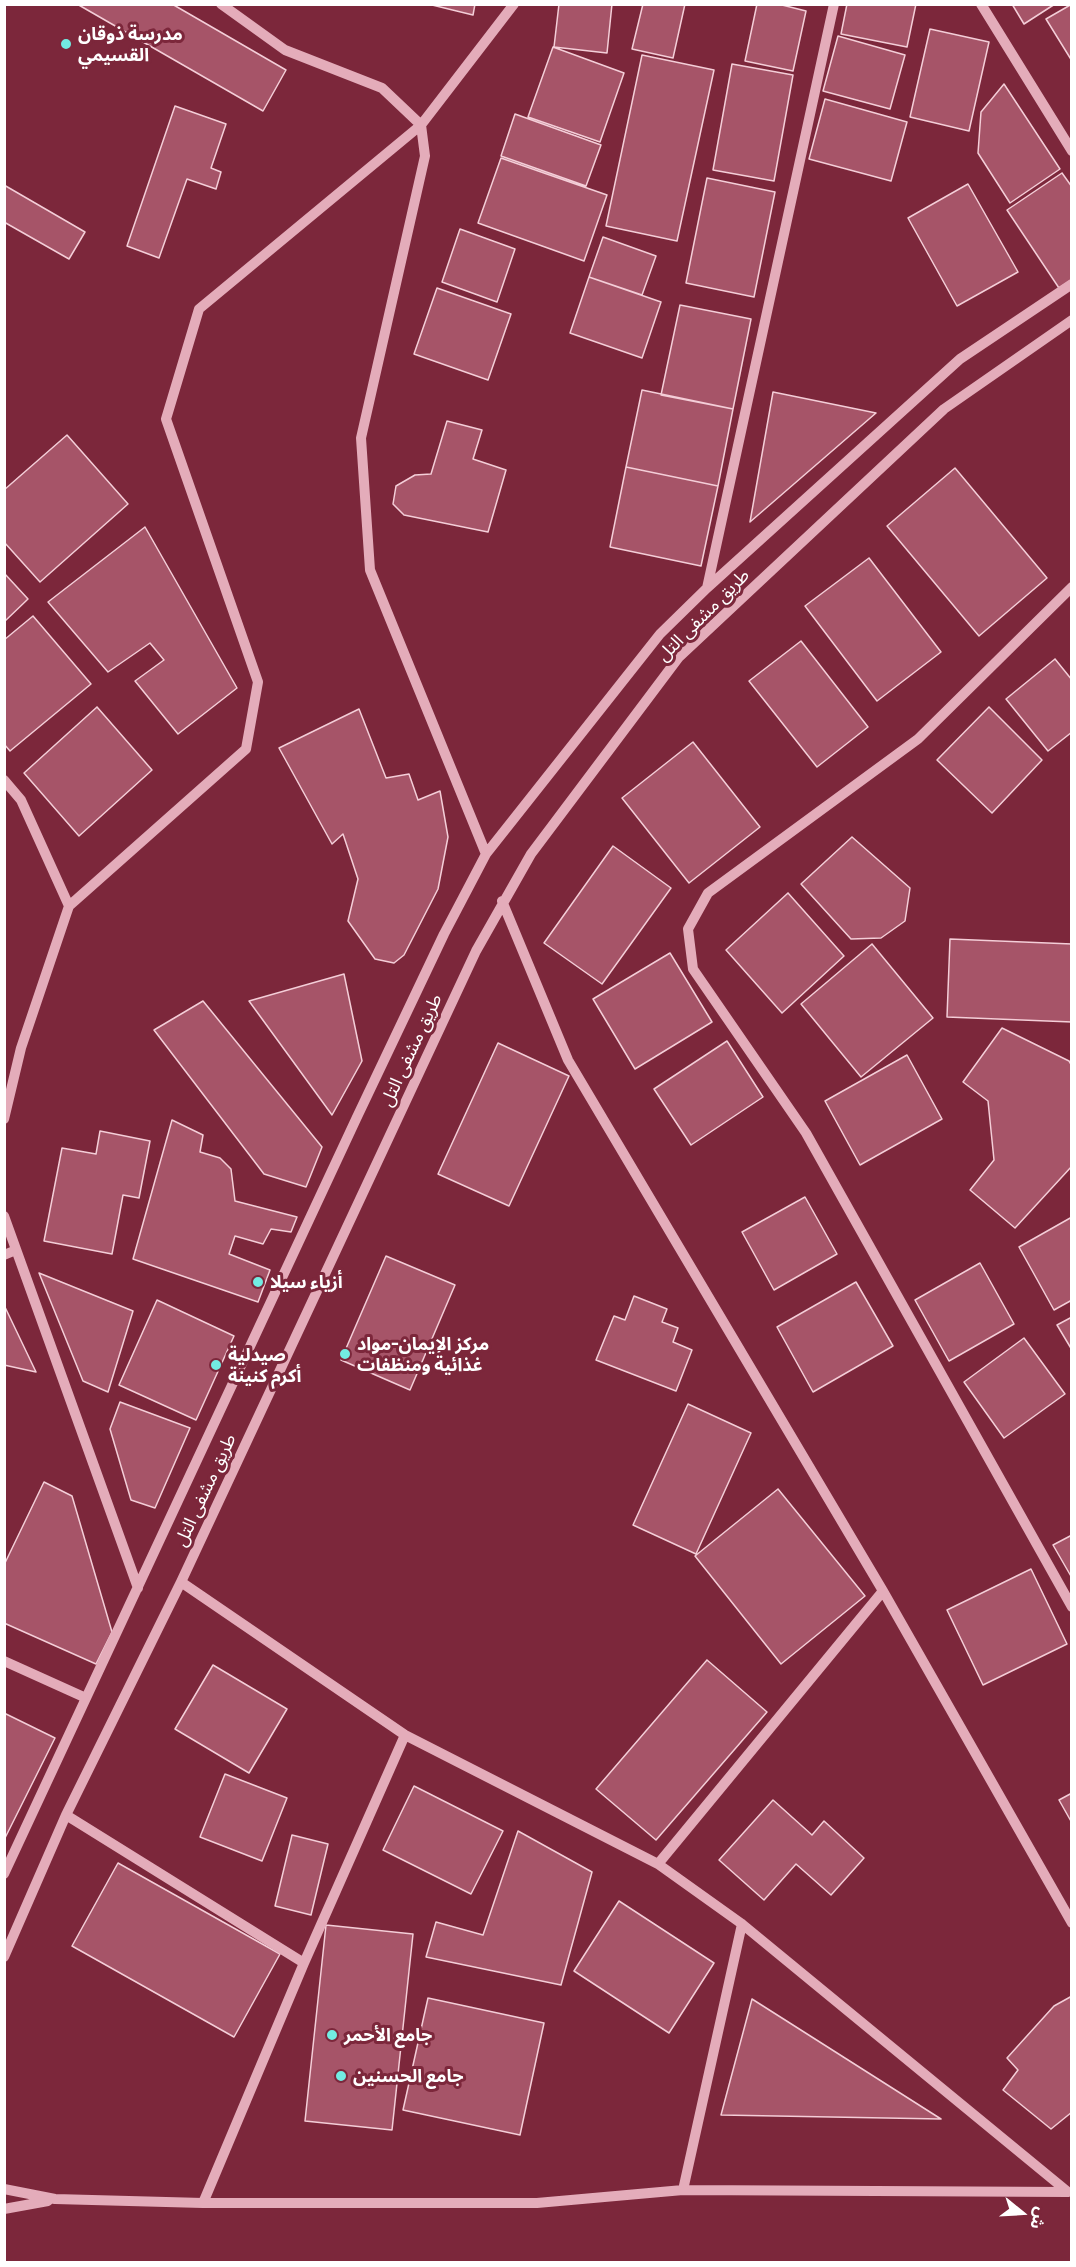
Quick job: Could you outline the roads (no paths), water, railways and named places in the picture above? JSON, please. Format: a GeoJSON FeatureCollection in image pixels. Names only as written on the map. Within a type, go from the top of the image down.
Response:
{"type":"FeatureCollection","features":[{"type":"Feature","properties":{"kind":"street"},"geometry":{"type":"LineString","coordinates":[[221,4],[285,50],[382,88],[421,124],[425,156],[361,438],[370,570],[486,854]]}},
{"type":"Feature","properties":{"kind":"street"},"geometry":{"type":"LineString","coordinates":[[4,1119],[21,1048],[69,906],[246,749],[258,682],[166,419],[199,309],[421,124],[514,4]]}},
{"type":"Feature","properties":{"kind":"street"},"geometry":{"type":"LineString","coordinates":[[707,588],[834,4]]}},
{"type":"Feature","properties":{"kind":"street"},"geometry":{"type":"LineString","coordinates":[[981,4],[1071,151]]}},
{"type":"Feature","properties":{"kind":"street","name":"طريق مشفى التل"},"geometry":{"type":"LineString","coordinates":[[4,1874],[367,1095],[444,934],[486,854],[660,634],[707,588],[960,359],[1071,284]]}},
{"type":"Feature","properties":{"kind":"street","name":"طريق مشفى التل"},"geometry":{"type":"LineString","coordinates":[[4,1957],[66,1815],[181,1582],[476,951],[502,901],[531,854],[680,657],[944,409],[1071,320]]}},
{"type":"Feature","properties":{"kind":"street"},"geometry":{"type":"LineString","coordinates":[[1071,586],[918,739],[708,893],[688,929],[693,969],[806,1133],[1071,1607]]}},
{"type":"Feature","properties":{"kind":"street"},"geometry":{"type":"LineString","coordinates":[[4,780],[21,800],[69,906]]}},
{"type":"Feature","properties":{"kind":"street"},"geometry":{"type":"LineString","coordinates":[[502,901],[568,1059],[714,1301],[883,1591],[1071,1923]]}},
{"type":"Feature","properties":{"kind":"street"},"geometry":{"type":"LineString","coordinates":[[4,1216],[138,1588]]}},
{"type":"Feature","properties":{"kind":"street"},"geometry":{"type":"LineString","coordinates":[[4,1255],[16,1250]]}},
{"type":"Feature","properties":{"kind":"street"},"geometry":{"type":"LineString","coordinates":[[181,1582],[405,1735],[658,1864],[742,1924],[1070,2192]]}},
{"type":"Feature","properties":{"kind":"street"},"geometry":{"type":"LineString","coordinates":[[658,1864],[883,1591]]}},
{"type":"Feature","properties":{"kind":"street"},"geometry":{"type":"LineString","coordinates":[[4,1660],[86,1698]]}},
{"type":"Feature","properties":{"kind":"street"},"geometry":{"type":"LineString","coordinates":[[203,2203],[303,1963],[405,1735]]}},
{"type":"Feature","properties":{"kind":"street"},"geometry":{"type":"LineString","coordinates":[[66,1815],[303,1963]]}},
{"type":"Feature","properties":{"kind":"street"},"geometry":{"type":"LineString","coordinates":[[683,2190],[742,1924]]}},
{"type":"Feature","properties":{"kind":"street"},"geometry":{"type":"LineString","coordinates":[[4,2189],[55,2199],[203,2203],[537,2203],[683,2190],[1070,2192]]}},
{"type":"Feature","properties":{"kind":"street"},"geometry":{"type":"LineString","coordinates":[[4,2209],[55,2199]]}},
{"type":"Feature","properties":{"kind":"place","name":"مدرسة ذوقان القسيمي"},"geometry":{"type":"Point","coordinates":[66,44]}},
{"type":"Feature","properties":{"kind":"place","name":"أزياء سيلا"},"geometry":{"type":"Point","coordinates":[258,1282]}},
{"type":"Feature","properties":{"kind":"place","name":"مركز الإيمان-مواد غذائية ومنظفات"},"geometry":{"type":"Point","coordinates":[345,1354]}},
{"type":"Feature","properties":{"kind":"place","name":"صيدلية أكرم كنينة"},"geometry":{"type":"Point","coordinates":[216,1365]}},
{"type":"Feature","properties":{"kind":"place","name":"جامع الأحمر"},"geometry":{"type":"Point","coordinates":[332,2035]}},
{"type":"Feature","properties":{"kind":"place","name":"جامع الحسنين"},"geometry":{"type":"Point","coordinates":[341,2076]}}]}
